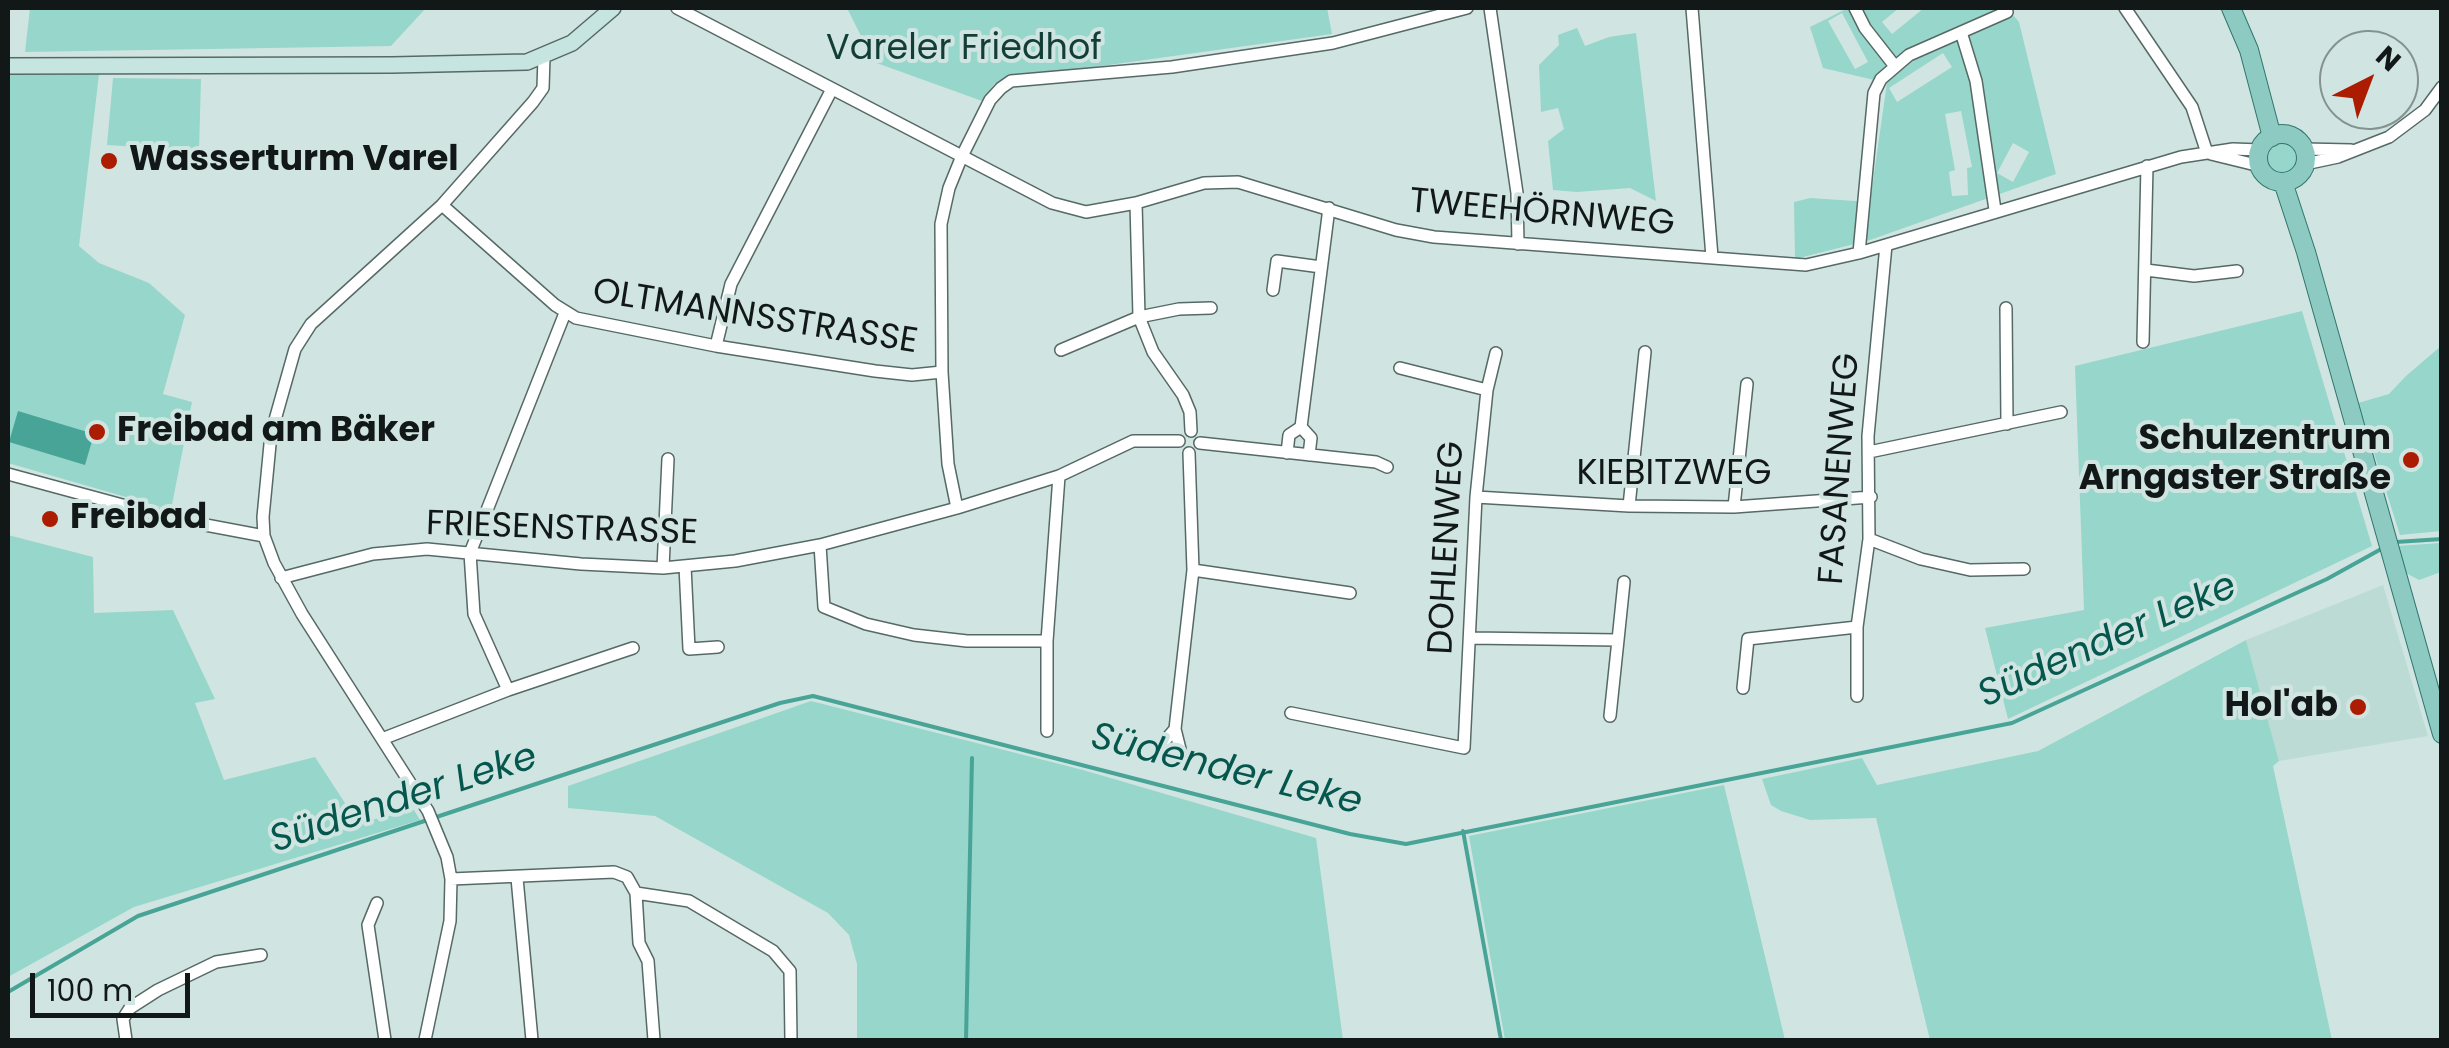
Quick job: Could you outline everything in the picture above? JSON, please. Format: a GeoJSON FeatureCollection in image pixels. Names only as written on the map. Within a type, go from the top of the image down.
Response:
{"type":"FeatureCollection","features":[{"type":"Feature","properties":{"kind":"main road"},"geometry":{"type":"LineString","coordinates":[[8,66],[527,62],[572,42],[613,8]]}},
{"type":"Feature","properties":{"kind":"main road"},"geometry":{"type":"LineString","coordinates":[[2231,8],[2249,50],[2270,147],[2267,176],[2297,168]]}},
{"type":"Feature","properties":{"kind":"main road"},"geometry":{"type":"LineString","coordinates":[[2270,147],[2297,140],[2306,252],[2442,734]]}},
{"type":"Feature","properties":{"kind":"street","name":"TWEEHÖRNWEG"},"geometry":{"type":"LineString","coordinates":[[677,8],[1069,210],[1104,210],[1204,183],[1238,182],[1417,234],[1806,265],[1859,253],[2147,166],[2206,153],[2270,147]]}},
{"type":"Feature","properties":{"kind":"street","name":"OLTMANNSSTRASSE"},"geometry":{"type":"LineString","coordinates":[[442,205],[565,313],[590,322],[892,374],[942,372],[941,224],[949,188],[990,100],[1011,81],[1172,67],[1333,43],[1467,8]]}},
{"type":"Feature","properties":{"kind":"street"},"geometry":{"type":"LineString","coordinates":[[1490,8],[1517,193],[1518,244]]}},
{"type":"Feature","properties":{"kind":"street"},"geometry":{"type":"LineString","coordinates":[[1692,8],[1712,257]]}},
{"type":"Feature","properties":{"kind":"street"},"geometry":{"type":"LineString","coordinates":[[1856,8],[1865,28],[1894,65]]}},
{"type":"Feature","properties":{"kind":"street"},"geometry":{"type":"LineString","coordinates":[[2125,8],[2192,107],[2206,153]]}},
{"type":"Feature","properties":{"kind":"street"},"geometry":{"type":"LineString","coordinates":[[1859,253],[1874,93],[1880,79],[1894,65],[2007,12]]}},
{"type":"Feature","properties":{"kind":"street"},"geometry":{"type":"LineString","coordinates":[[1961,32],[1976,81],[1995,210]]}},
{"type":"Feature","properties":{"kind":"street"},"geometry":{"type":"LineString","coordinates":[[425,1040],[450,921],[451,880],[427,810],[281,578],[264,536],[272,434],[296,349],[311,324],[442,205],[542,88],[544,56]]}},
{"type":"Feature","properties":{"kind":"street"},"geometry":{"type":"LineString","coordinates":[[2297,168],[2390,137],[2424,110],[2442,87]]}},
{"type":"Feature","properties":{"kind":"street"},"geometry":{"type":"LineString","coordinates":[[716,346],[731,284],[832,89]]}},
{"type":"Feature","properties":{"kind":"street"},"geometry":{"type":"LineString","coordinates":[[2144,342],[2147,166]]}},
{"type":"Feature","properties":{"kind":"street"},"geometry":{"type":"LineString","coordinates":[[1136,203],[1139,317],[1153,352],[1184,395],[1191,432]]}},
{"type":"Feature","properties":{"kind":"street"},"geometry":{"type":"LineString","coordinates":[[1287,453],[1290,435],[1301,427],[1329,208]]}},
{"type":"Feature","properties":{"kind":"street","name":"FASANENWEG"},"geometry":{"type":"LineString","coordinates":[[1857,696],[1857,627],[1871,497],[1868,452],[1886,245]]}},
{"type":"Feature","properties":{"kind":"street"},"geometry":{"type":"LineString","coordinates":[[1272,290],[1277,261],[1321,267]]}},
{"type":"Feature","properties":{"kind":"street"},"geometry":{"type":"LineString","coordinates":[[2146,270],[2194,276],[2237,270]]}},
{"type":"Feature","properties":{"kind":"street"},"geometry":{"type":"LineString","coordinates":[[1061,350],[1139,317],[1210,308]]}},
{"type":"Feature","properties":{"kind":"street"},"geometry":{"type":"LineString","coordinates":[[2006,308],[2006,424]]}},
{"type":"Feature","properties":{"kind":"street"},"geometry":{"type":"LineString","coordinates":[[508,690],[474,614],[470,553],[565,313]]}},
{"type":"Feature","properties":{"kind":"street"},"geometry":{"type":"LineString","coordinates":[[1628,506],[1645,352]]}},
{"type":"Feature","properties":{"kind":"street","name":"DOHLENWEG"},"geometry":{"type":"LineString","coordinates":[[1292,712],[1464,748],[1476,497],[1487,390],[1496,353]]}},
{"type":"Feature","properties":{"kind":"street"},"geometry":{"type":"LineString","coordinates":[[1400,368],[1487,390]]}},
{"type":"Feature","properties":{"kind":"street"},"geometry":{"type":"LineString","coordinates":[[942,372],[948,464],[958,508]]}},
{"type":"Feature","properties":{"kind":"street"},"geometry":{"type":"LineString","coordinates":[[1734,507],[1747,384]]}},
{"type":"Feature","properties":{"kind":"street"},"geometry":{"type":"LineString","coordinates":[[1868,452],[2061,412]]}},
{"type":"Feature","properties":{"kind":"street"},"geometry":{"type":"LineString","coordinates":[[1301,427],[1312,438],[1310,455]]}},
{"type":"Feature","properties":{"kind":"street"},"geometry":{"type":"LineString","coordinates":[[1191,432],[1200,443],[1189,453],[1180,448],[1179,441],[1183,434],[1191,432]]}},
{"type":"Feature","properties":{"kind":"street","name":"FRIESENSTRASSE"},"geometry":{"type":"LineString","coordinates":[[281,578],[373,554],[427,550],[664,568],[746,559],[820,546],[958,508],[1060,476],[1134,441],[1179,441]]}},
{"type":"Feature","properties":{"kind":"street"},"geometry":{"type":"LineString","coordinates":[[1200,443],[1376,462],[1386,467]]}},
{"type":"Feature","properties":{"kind":"street"},"geometry":{"type":"LineString","coordinates":[[1174,729],[1193,570],[1189,453]]}},
{"type":"Feature","properties":{"kind":"street"},"geometry":{"type":"LineString","coordinates":[[664,568],[668,459]]}},
{"type":"Feature","properties":{"kind":"street"},"geometry":{"type":"LineString","coordinates":[[8,474],[174,519],[264,536]]}},
{"type":"Feature","properties":{"kind":"street"},"geometry":{"type":"LineString","coordinates":[[1047,730],[1047,642],[1060,476]]}},
{"type":"Feature","properties":{"kind":"street","name":"KIEBITZWEG"},"geometry":{"type":"LineString","coordinates":[[1476,497],[1628,506],[1734,507],[1871,497]]}},
{"type":"Feature","properties":{"kind":"street"},"geometry":{"type":"LineString","coordinates":[[1869,539],[1921,559],[1970,570],[2024,569]]}},
{"type":"Feature","properties":{"kind":"street"},"geometry":{"type":"LineString","coordinates":[[820,546],[824,607],[866,624],[914,635],[967,641],[1047,642]]}},
{"type":"Feature","properties":{"kind":"street"},"geometry":{"type":"LineString","coordinates":[[685,566],[689,650],[718,647]]}},
{"type":"Feature","properties":{"kind":"street"},"geometry":{"type":"LineString","coordinates":[[1193,570],[1350,593]]}},
{"type":"Feature","properties":{"kind":"street"},"geometry":{"type":"LineString","coordinates":[[1610,716],[1624,582]]}},
{"type":"Feature","properties":{"kind":"street"},"geometry":{"type":"LineString","coordinates":[[1743,688],[1748,639],[1857,627]]}},
{"type":"Feature","properties":{"kind":"street"},"geometry":{"type":"LineString","coordinates":[[1470,638],[1618,640]]}},
{"type":"Feature","properties":{"kind":"street"},"geometry":{"type":"LineString","coordinates":[[382,739],[508,690],[633,648]]}},
{"type":"Feature","properties":{"kind":"street"},"geometry":{"type":"LineString","coordinates":[[451,880],[614,872],[627,878],[636,892],[639,943],[648,961],[654,1040]]}},
{"type":"Feature","properties":{"kind":"street"},"geometry":{"type":"LineString","coordinates":[[517,878],[532,1040]]}},
{"type":"Feature","properties":{"kind":"street"},"geometry":{"type":"LineString","coordinates":[[636,892],[689,901],[773,951],[790,971],[790,1040]]}},
{"type":"Feature","properties":{"kind":"street"},"geometry":{"type":"LineString","coordinates":[[376,903],[368,925],[385,1040]]}},
{"type":"Feature","properties":{"kind":"street"},"geometry":{"type":"LineString","coordinates":[[126,1040],[123,1020],[130,1008],[144,999],[216,962],[261,955]]}},
{"type":"Feature","properties":{"kind":"shaded area"},"geometry":{"type":"Polygon","coordinates":[[[18,411],[94,434],[85,465],[9,442],[18,411]]]}},
{"type":"Feature","properties":{"kind":"shaded area"},"geometry":{"type":"Polygon","coordinates":[[[2383,585],[2428,736],[2279,761],[2246,640],[2383,585]]]}},
{"type":"Feature","properties":{"kind":"green space"},"geometry":{"type":"Polygon","coordinates":[[[30,8],[426,8],[391,46],[25,52],[30,8]]]}},
{"type":"Feature","properties":{"kind":"green space","name":"Vareler Friedhof"},"geometry":{"type":"Polygon","coordinates":[[[847,8],[1327,8],[1332,34],[1008,79],[994,84],[982,101],[874,62],[847,8]]]}},
{"type":"Feature","properties":{"kind":"green space"},"geometry":{"type":"Polygon","coordinates":[[[1848,8],[1899,8],[1882,22],[1892,34],[1924,8],[2007,8],[2019,22],[2056,174],[1870,240],[1795,259],[1794,202],[1810,198],[1870,202],[1887,83],[1823,68],[1810,27],[1848,8]],[[1842,13],[1828,21],[1855,69],[1868,62],[1842,13]],[[1943,53],[1889,88],[1897,102],[1952,67],[1943,53]],[[1961,111],[1945,114],[1955,170],[1949,172],[1952,196],[1968,195],[1967,168],[1972,167],[1961,111]],[[2013,143],[1997,173],[2013,182],[2029,152],[2013,143]]]}},
{"type":"Feature","properties":{"kind":"green space"},"geometry":{"type":"Polygon","coordinates":[[[1577,28],[1585,46],[1636,33],[1656,201],[1630,188],[1553,190],[1548,141],[1564,129],[1558,108],[1541,112],[1539,65],[1559,45],[1558,35],[1577,28]]]}},
{"type":"Feature","properties":{"kind":"green space"},"geometry":{"type":"Polygon","coordinates":[[[99,74],[79,246],[99,263],[149,283],[185,315],[163,394],[192,402],[171,510],[8,463],[8,75],[99,74]]]}},
{"type":"Feature","properties":{"kind":"green space"},"geometry":{"type":"Polygon","coordinates":[[[113,78],[201,79],[199,151],[107,145],[113,78]]]}},
{"type":"Feature","properties":{"kind":"green space"},"geometry":{"type":"Polygon","coordinates":[[[2282,142],[2294,146],[2298,158],[2294,170],[2282,174],[2270,170],[2266,158],[2270,146],[2282,142]]]}},
{"type":"Feature","properties":{"kind":"green space"},"geometry":{"type":"Polygon","coordinates":[[[2302,311],[2372,546],[2008,719],[1985,628],[2084,610],[2075,366],[2302,311]]]}},
{"type":"Feature","properties":{"kind":"green space","name":"Schulzentrum Arngaster Straße"},"geometry":{"type":"Polygon","coordinates":[[[2441,346],[2441,531],[2400,535],[2358,403],[2389,394],[2441,346]]]}},
{"type":"Feature","properties":{"kind":"green space"},"geometry":{"type":"Polygon","coordinates":[[[8,535],[93,557],[94,613],[173,610],[215,699],[195,703],[224,780],[315,757],[358,823],[414,810],[420,820],[134,907],[8,977],[8,535]]]}},
{"type":"Feature","properties":{"kind":"green space"},"geometry":{"type":"Polygon","coordinates":[[[2441,543],[2441,572],[2419,580],[2406,573],[2397,546],[2441,543]]]}},
{"type":"Feature","properties":{"kind":"green space"},"geometry":{"type":"Polygon","coordinates":[[[2246,640],[2279,761],[2273,766],[2332,1040],[1930,1040],[1876,818],[1810,820],[1781,811],[1771,805],[1762,779],[1862,758],[1877,785],[2038,751],[2246,640]]]}},
{"type":"Feature","properties":{"kind":"green space"},"geometry":{"type":"Polygon","coordinates":[[[811,701],[1083,770],[1316,838],[1343,1040],[857,1040],[857,964],[849,935],[828,913],[655,816],[568,808],[568,786],[811,701]]]}},
{"type":"Feature","properties":{"kind":"green space"},"geometry":{"type":"Polygon","coordinates":[[[1724,785],[1785,1040],[1505,1040],[1469,836],[1724,785]]]}},
{"type":"Feature","properties":{"kind":"waterway","name":"Südender Leke"},"geometry":{"type":"LineString","coordinates":[[2396,542],[2442,539]]}},
{"type":"Feature","properties":{"kind":"waterway","name":"Südender Leke"},"geometry":{"type":"LineString","coordinates":[[8,992],[138,916],[780,703],[813,696],[1350,834],[1406,844],[2012,723],[2327,579],[2383,548]]}},
{"type":"Feature","properties":{"kind":"waterway"},"geometry":{"type":"LineString","coordinates":[[966,1040],[972,758]]}},
{"type":"Feature","properties":{"kind":"waterway"},"geometry":{"type":"LineString","coordinates":[[1463,831],[1501,1040]]}},
{"type":"Feature","properties":{"kind":"place","name":"Wasserturm Varel"},"geometry":{"type":"Point","coordinates":[109,161]}},
{"type":"Feature","properties":{"kind":"place","name":"Freibad am Bäker"},"geometry":{"type":"Point","coordinates":[97,432]}},
{"type":"Feature","properties":{"kind":"place","name":"Schulzentrum Arngaster Straße"},"geometry":{"type":"Point","coordinates":[2411,460]}},
{"type":"Feature","properties":{"kind":"place","name":"Freibad"},"geometry":{"type":"Point","coordinates":[50,519]}},
{"type":"Feature","properties":{"kind":"place","name":"Hol'ab"},"geometry":{"type":"Point","coordinates":[2358,707]}}]}
